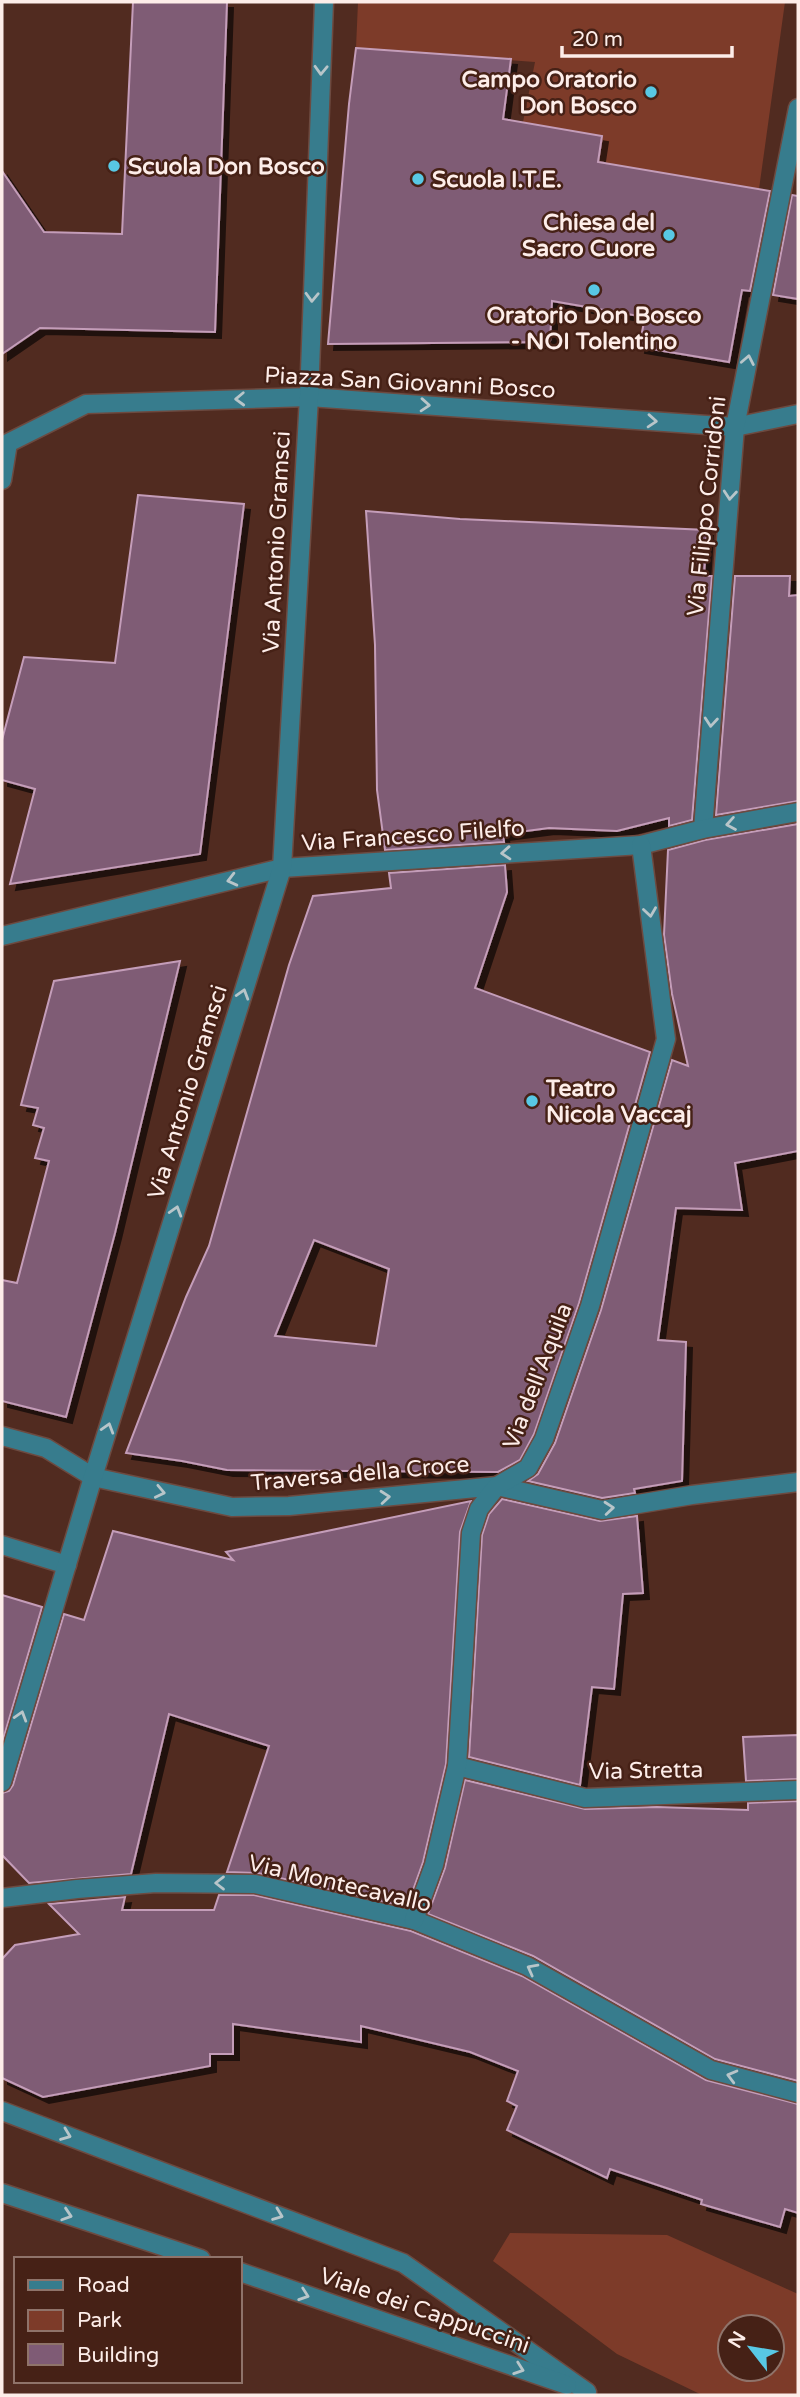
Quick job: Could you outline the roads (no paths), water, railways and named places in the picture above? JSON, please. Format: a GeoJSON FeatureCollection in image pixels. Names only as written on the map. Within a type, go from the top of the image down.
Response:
{"type":"FeatureCollection","features":[{"type":"Feature","properties":{"kind":"street","name":"Via Antonio Gramsci"},"geometry":{"type":"LineString","coordinates":[[2,1782],[93,1477],[282,868],[309,397],[324,2]]}},
{"type":"Feature","properties":{"kind":"street","name":"Via Filippo Corridoni"},"geometry":{"type":"LineString","coordinates":[[703,829],[735,427],[798,108]]}},
{"type":"Feature","properties":{"kind":"street","name":"Piazza San Giovanni Bosco"},"geometry":{"type":"LineString","coordinates":[[2,480],[8,443],[86,404],[309,397],[735,427],[798,414]]}},
{"type":"Feature","properties":{"kind":"street","name":"Via Francesco Filelfo"},"geometry":{"type":"LineString","coordinates":[[35,930],[282,868],[641,845],[703,829],[798,812]]}},
{"type":"Feature","properties":{"kind":"street","name":"Via dell'Aquila"},"geometry":{"type":"LineString","coordinates":[[414,1920],[434,1865],[457,1766],[471,1534],[479,1509],[497,1486],[528,1468],[544,1440],[590,1306],[666,1039],[641,845]]}},
{"type":"Feature","properties":{"kind":"street"},"geometry":{"type":"LineString","coordinates":[[2,922],[35,930]]}},
{"type":"Feature","properties":{"kind":"street"},"geometry":{"type":"LineString","coordinates":[[2,936],[35,930]]}},
{"type":"Feature","properties":{"kind":"street"},"geometry":{"type":"LineString","coordinates":[[2,950],[35,930]]}},
{"type":"Feature","properties":{"kind":"street","name":"Traversa della Croce"},"geometry":{"type":"LineString","coordinates":[[2,1436],[46,1448],[93,1477],[232,1507],[289,1506],[497,1486],[603,1510],[692,1494],[798,1482]]}},
{"type":"Feature","properties":{"kind":"street"},"geometry":{"type":"LineString","coordinates":[[2,1545],[67,1564]]}},
{"type":"Feature","properties":{"kind":"street","name":"Via Stretta"},"geometry":{"type":"LineString","coordinates":[[457,1766],[585,1797],[798,1790]]}},
{"type":"Feature","properties":{"kind":"street","name":"Via Montecavallo"},"geometry":{"type":"LineString","coordinates":[[2,1898],[156,1883],[255,1884],[414,1920],[527,1966],[711,2070],[798,2093]]}},
{"type":"Feature","properties":{"kind":"street"},"geometry":{"type":"LineString","coordinates":[[2,2111],[403,2263],[590,2394]]}},
{"type":"Feature","properties":{"kind":"street"},"geometry":{"type":"LineString","coordinates":[[2,2193],[195,2257]]}},
{"type":"Feature","properties":{"kind":"street","name":"Viale dei Cappuccini"},"geometry":{"type":"LineString","coordinates":[[242,2273],[590,2394]]}},
{"type":"Feature","properties":{"kind":"place","name":"Campo Oratorio Don Bosco"},"geometry":{"type":"Point","coordinates":[651,92]}},
{"type":"Feature","properties":{"kind":"place","name":"Scuola Don Bosco"},"geometry":{"type":"Point","coordinates":[114,166]}},
{"type":"Feature","properties":{"kind":"place","name":"Scuola I.T.E."},"geometry":{"type":"Point","coordinates":[418,179]}},
{"type":"Feature","properties":{"kind":"place","name":"Chiesa del Sacro Cuore"},"geometry":{"type":"Point","coordinates":[669,235]}},
{"type":"Feature","properties":{"kind":"place","name":"Oratorio Don Bosco - NOI Tolentino"},"geometry":{"type":"Point","coordinates":[594,290]}},
{"type":"Feature","properties":{"kind":"place","name":"Teatro Nicola Vaccaj"},"geometry":{"type":"Point","coordinates":[532,1101]}}]}
